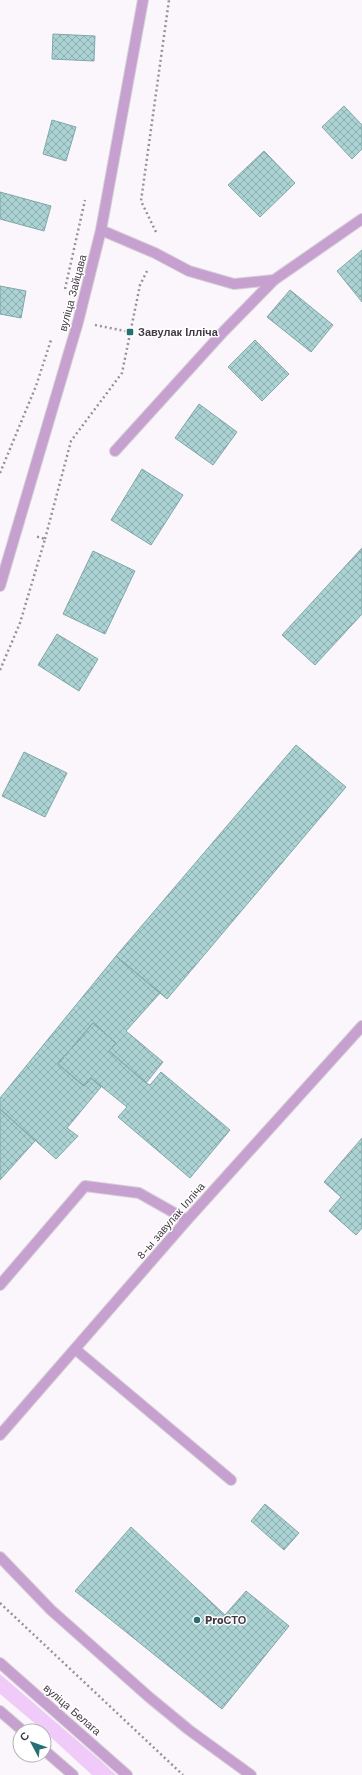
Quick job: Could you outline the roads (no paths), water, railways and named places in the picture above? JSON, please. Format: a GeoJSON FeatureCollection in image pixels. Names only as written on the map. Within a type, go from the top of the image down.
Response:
{"type":"FeatureCollection","features":[{"type":"Feature","properties":{"kind":"street","name":"вуліца Зайцава"},"geometry":{"type":"LineString","coordinates":[[0,586],[78,322],[101,230],[143,0]]}},
{"type":"Feature","properties":{"kind":"street"},"geometry":{"type":"LineString","coordinates":[[115,451],[224,331],[274,280],[362,219]]}},
{"type":"Feature","properties":{"kind":"street"},"geometry":{"type":"LineString","coordinates":[[101,230],[155,253],[189,271],[234,284],[274,280]]}},
{"type":"Feature","properties":{"kind":"street","name":"8-ы завулак Ілліча"},"geometry":{"type":"LineString","coordinates":[[0,1435],[188,1220],[362,1026]]}},
{"type":"Feature","properties":{"kind":"street"},"geometry":{"type":"LineString","coordinates":[[0,1285],[85,1186],[139,1193],[188,1220]]}},
{"type":"Feature","properties":{"kind":"street"},"geometry":{"type":"LineString","coordinates":[[75,1349],[231,1480]]}},
{"type":"Feature","properties":{"kind":"street"},"geometry":{"type":"LineString","coordinates":[[0,1557],[51,1610],[138,1687],[189,1730],[251,1775]]}},
{"type":"Feature","properties":{"kind":"street","name":"вуліца Белага"},"geometry":{"type":"LineString","coordinates":[[0,1663],[127,1775]]}},
{"type":"Feature","properties":{"kind":"street"},"geometry":{"type":"LineString","coordinates":[[0,1711],[14,1723]]}},
{"type":"Feature","properties":{"kind":"street"},"geometry":{"type":"LineString","coordinates":[[52,1757],[73,1775]]}},
{"type":"Feature","properties":{"kind":"place","name":"Завулак Ілліча"},"geometry":{"type":"Point","coordinates":[130,332]}},
{"type":"Feature","properties":{"kind":"place","name":"ProСТО"},"geometry":{"type":"Point","coordinates":[197,1620]}}]}
